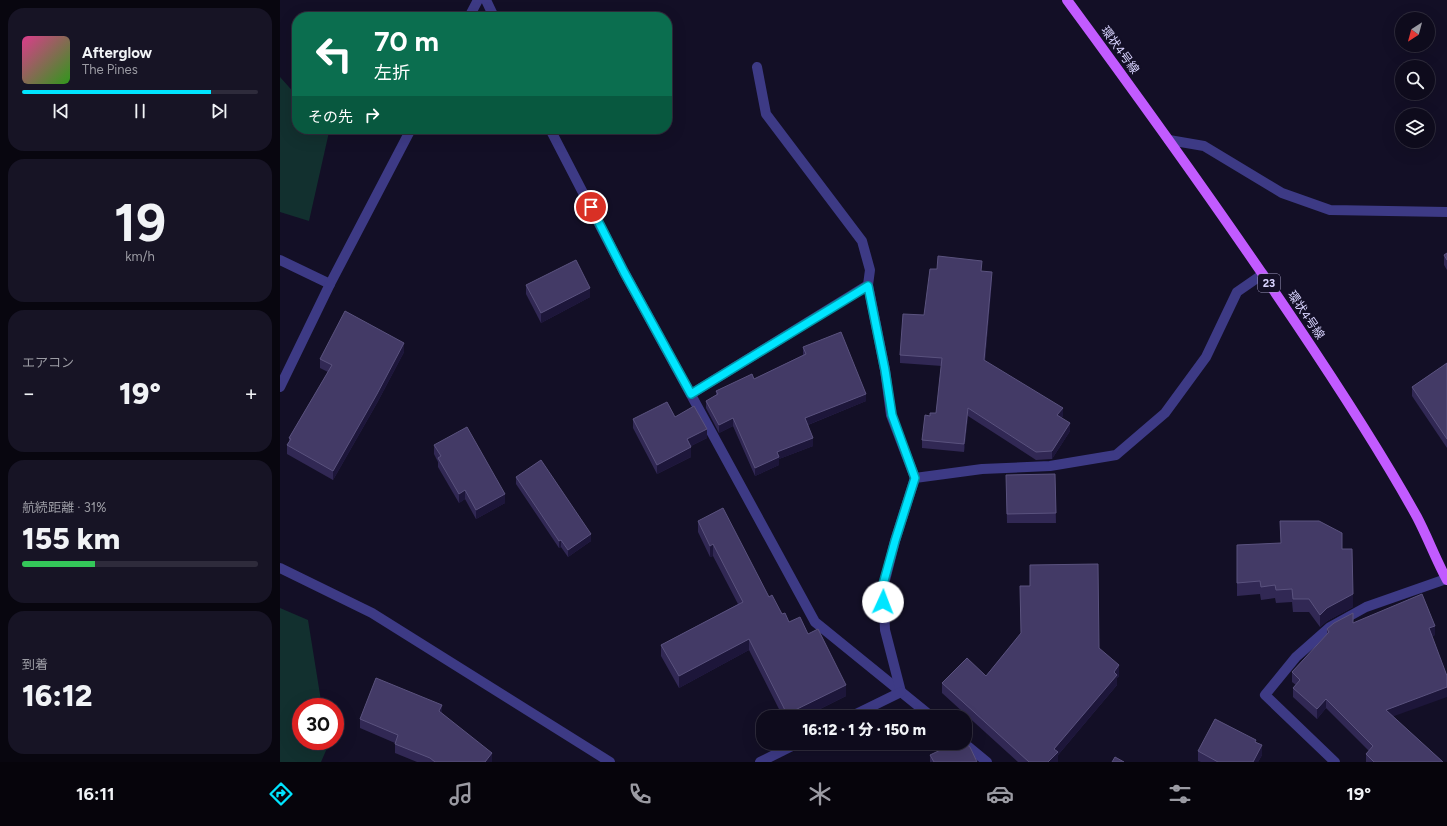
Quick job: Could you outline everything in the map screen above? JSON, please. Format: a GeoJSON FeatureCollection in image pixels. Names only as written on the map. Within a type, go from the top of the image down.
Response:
{"type":"FeatureCollection","features":[{"type":"Feature","properties":{"kind":"main road","name":"環状4号線"},"geometry":{"type":"LineString","coordinates":[[1067,0],[1170,140],[1263,274],[1373,441],[1417,518],[1447,580]]}},
{"type":"Feature","properties":{"kind":"street"},"geometry":{"type":"LineString","coordinates":[[472,12],[478,0]]}},
{"type":"Feature","properties":{"kind":"street"},"geometry":{"type":"LineString","coordinates":[[486,0],[492,12]]}},
{"type":"Feature","properties":{"kind":"street"},"geometry":{"type":"LineString","coordinates":[[757,67],[766,114],[862,241],[870,270],[868,286],[885,370],[892,415],[915,478],[882,588],[885,630],[901,692]]}},
{"type":"Feature","properties":{"kind":"street"},"geometry":{"type":"LineString","coordinates":[[280,387],[330,284],[408,134]]}},
{"type":"Feature","properties":{"kind":"street"},"geometry":{"type":"LineString","coordinates":[[553,134],[624,272],[815,622],[923,710]]}},
{"type":"Feature","properties":{"kind":"street"},"geometry":{"type":"LineString","coordinates":[[1170,140],[1204,146],[1282,193],[1330,210],[1447,212]]}},
{"type":"Feature","properties":{"kind":"street"},"geometry":{"type":"LineString","coordinates":[[280,260],[330,284]]}},
{"type":"Feature","properties":{"kind":"street"},"geometry":{"type":"LineString","coordinates":[[915,478],[982,468],[1050,466],[1116,455],[1165,413],[1206,357],[1238,292],[1263,274]]}},
{"type":"Feature","properties":{"kind":"street"},"geometry":{"type":"LineString","coordinates":[[691,394],[868,286]]}},
{"type":"Feature","properties":{"kind":"street"},"geometry":{"type":"LineString","coordinates":[[280,568],[372,613],[610,762]]}},
{"type":"Feature","properties":{"kind":"street"},"geometry":{"type":"LineString","coordinates":[[1334,762],[1265,695],[1296,657],[1330,627],[1366,607],[1447,580]]}},
{"type":"Feature","properties":{"kind":"street"},"geometry":{"type":"LineString","coordinates":[[864,710],[901,692]]}},
{"type":"Feature","properties":{"kind":"street"},"geometry":{"type":"LineString","coordinates":[[972,749],[988,762]]}},
{"type":"Feature","properties":{"kind":"street"},"geometry":{"type":"LineString","coordinates":[[760,762],[784,750]]}},
{"type":"Feature","properties":{"kind":"green space"},"geometry":{"type":"Polygon","coordinates":[[[280,77],[292,90],[292,134],[329,134],[309,221],[280,212],[280,77]]]}},
{"type":"Feature","properties":{"kind":"green space"},"geometry":{"type":"Polygon","coordinates":[[[280,608],[308,620],[321,698],[292,698],[292,750],[326,750],[321,762],[280,762],[280,608]]]}},
{"type":"Feature","properties":{"kind":"building"},"geometry":{"type":"Polygon","coordinates":[[[1447,253],[1447,260],[1444,255],[1447,253]]]}},
{"type":"Feature","properties":{"kind":"building"},"geometry":{"type":"Polygon","coordinates":[[[938,256],[982,261],[981,271],[992,272],[984,360],[1063,408],[1057,415],[1070,423],[1052,451],[1036,452],[968,408],[964,444],[922,440],[925,415],[930,416],[930,413],[936,413],[942,358],[900,355],[903,314],[924,315],[930,269],[937,269],[938,256]]]}},
{"type":"Feature","properties":{"kind":"building"},"geometry":{"type":"Polygon","coordinates":[[[576,260],[590,288],[541,313],[526,285],[576,260]]]}},
{"type":"Feature","properties":{"kind":"building"},"geometry":{"type":"Polygon","coordinates":[[[345,311],[404,343],[333,471],[287,445],[291,439],[289,438],[332,365],[320,359],[345,311]]]}},
{"type":"Feature","properties":{"kind":"building"},"geometry":{"type":"Polygon","coordinates":[[[841,332],[866,394],[805,418],[813,438],[777,452],[779,457],[755,468],[733,418],[719,425],[706,401],[718,394],[716,391],[752,374],[754,379],[806,354],[803,347],[841,332]]]}},
{"type":"Feature","properties":{"kind":"building"},"geometry":{"type":"Polygon","coordinates":[[[1447,363],[1447,439],[1412,387],[1447,363]]]}},
{"type":"Feature","properties":{"kind":"building"},"geometry":{"type":"Polygon","coordinates":[[[667,402],[675,417],[694,406],[707,429],[687,439],[691,447],[657,465],[633,419],[667,402]]]}},
{"type":"Feature","properties":{"kind":"building"},"geometry":{"type":"Polygon","coordinates":[[[467,427],[505,494],[476,510],[465,490],[459,494],[438,458],[441,456],[434,445],[467,427]]]}},
{"type":"Feature","properties":{"kind":"building"},"geometry":{"type":"Polygon","coordinates":[[[541,460],[591,534],[568,550],[561,540],[559,541],[516,477],[541,460]]]}},
{"type":"Feature","properties":{"kind":"building"},"geometry":{"type":"Polygon","coordinates":[[[1055,474],[1056,513],[1007,514],[1006,475],[1055,474]]]}},
{"type":"Feature","properties":{"kind":"building"},"geometry":{"type":"Polygon","coordinates":[[[723,508],[769,597],[772,595],[782,614],[785,613],[789,622],[800,617],[808,634],[818,629],[846,685],[795,710],[785,710],[749,639],[679,676],[661,645],[743,602],[713,544],[710,546],[698,521],[723,508]]]}},
{"type":"Feature","properties":{"kind":"building"},"geometry":{"type":"Polygon","coordinates":[[[1280,521],[1319,521],[1342,533],[1342,549],[1352,549],[1353,594],[1327,608],[1320,615],[1309,599],[1293,599],[1292,589],[1276,590],[1275,585],[1261,587],[1260,581],[1237,583],[1237,545],[1281,543],[1280,521]]]}},
{"type":"Feature","properties":{"kind":"building"},"geometry":{"type":"Polygon","coordinates":[[[1098,564],[1099,648],[1119,665],[1114,672],[1117,675],[1054,749],[1058,752],[1048,762],[1029,762],[942,683],[967,658],[986,676],[1021,633],[1020,586],[1030,586],[1030,565],[1098,564]]]}},
{"type":"Feature","properties":{"kind":"building"},"geometry":{"type":"Polygon","coordinates":[[[1422,594],[1435,626],[1429,628],[1447,676],[1447,687],[1386,710],[1443,762],[1374,762],[1366,754],[1373,746],[1326,699],[1317,709],[1293,688],[1300,680],[1292,672],[1329,632],[1327,629],[1334,623],[1353,613],[1353,623],[1422,594]]]}},
{"type":"Feature","properties":{"kind":"building"},"geometry":{"type":"Polygon","coordinates":[[[376,678],[442,705],[439,711],[492,753],[485,762],[435,762],[430,758],[395,744],[398,735],[360,719],[376,678]]]}},
{"type":"Feature","properties":{"kind":"building"},"geometry":{"type":"Polygon","coordinates":[[[1215,719],[1256,740],[1255,742],[1262,745],[1253,762],[1218,762],[1198,751],[1215,719]]]}},
{"type":"Feature","properties":{"kind":"building"},"geometry":{"type":"Polygon","coordinates":[[[940,750],[971,750],[977,762],[934,762],[930,755],[940,750]]]}},
{"type":"Feature","properties":{"kind":"building"},"geometry":{"type":"Polygon","coordinates":[[[1115,757],[1124,762],[1112,762],[1115,757]]]}},
{"type":"Feature","properties":{"kind":"route"},"geometry":{"type":"LineString","coordinates":[[591,207],[624,272],[691,394],[868,286],[885,370],[892,415],[915,478],[882,588],[883,602]]}}]}
